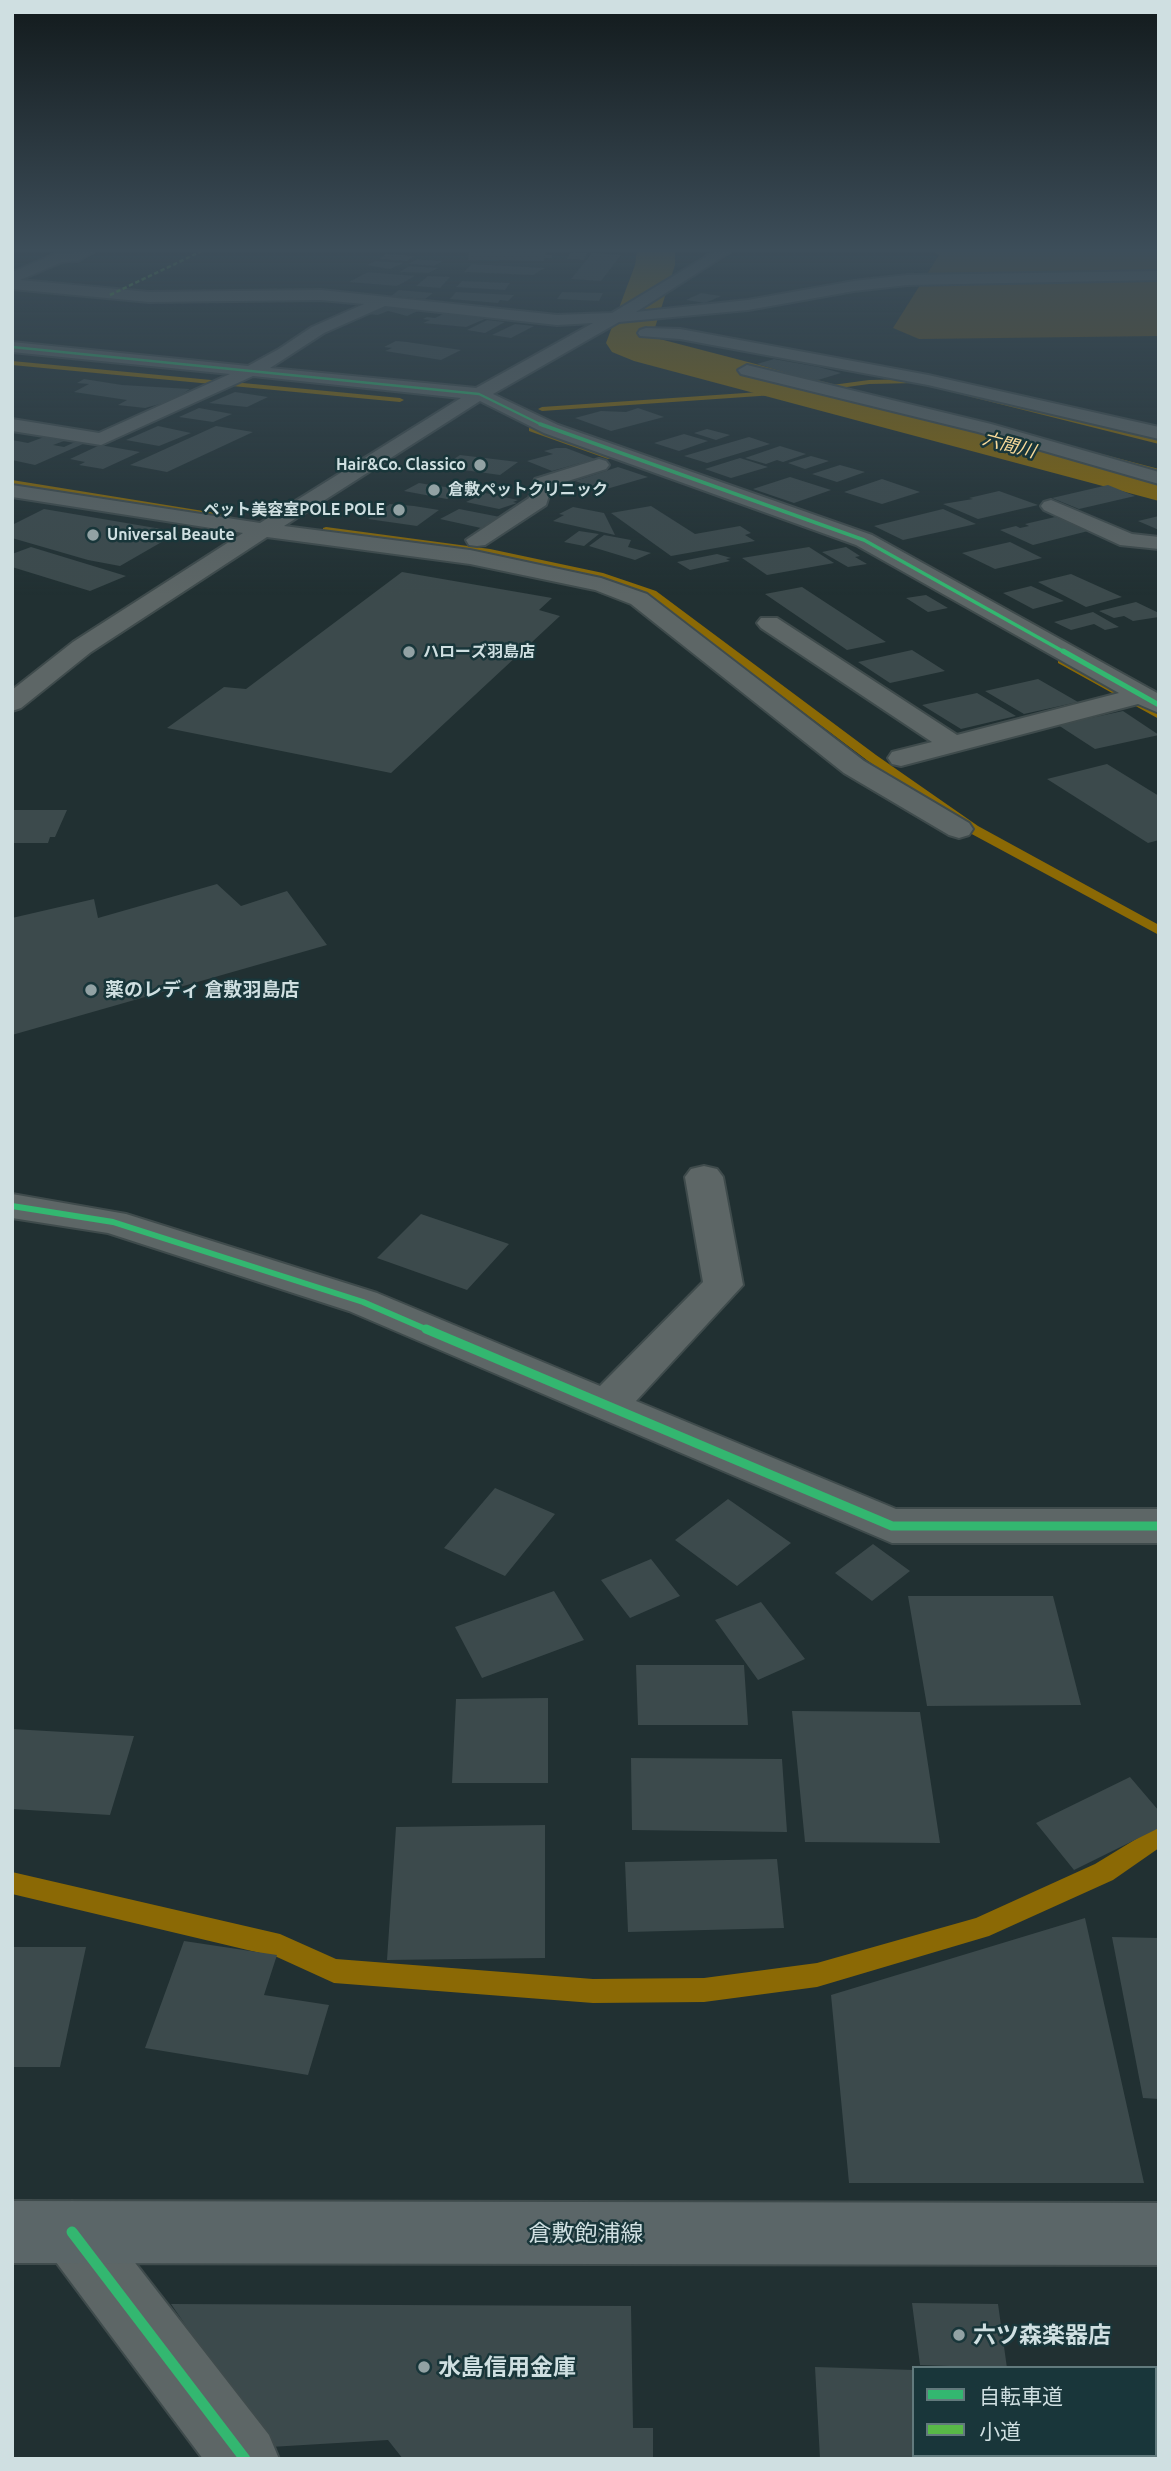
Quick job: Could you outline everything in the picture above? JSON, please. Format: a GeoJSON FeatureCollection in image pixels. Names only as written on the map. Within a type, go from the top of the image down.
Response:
{"type":"FeatureCollection","features":[{"type":"Feature","properties":{"kind":"main road","name":"倉敷飽浦線"},"geometry":{"type":"LineString","coordinates":[[42,2232],[1159,2234]]}},
{"type":"Feature","properties":{"kind":"street"},"geometry":{"type":"LineString","coordinates":[[202,365],[479,394],[551,429],[864,540],[1139,699]]}},
{"type":"Feature","properties":{"kind":"street"},"geometry":{"type":"LineString","coordinates":[[12,425],[101,439],[261,365]]}},
{"type":"Feature","properties":{"kind":"street"},"geometry":{"type":"LineString","coordinates":[[12,703],[82,647],[479,394],[530,365]]}},
{"type":"Feature","properties":{"kind":"street"},"geometry":{"type":"LineString","coordinates":[[731,365],[984,428],[1159,478]]}},
{"type":"Feature","properties":{"kind":"street"},"geometry":{"type":"LineString","coordinates":[[849,365],[928,380],[1159,433]]}},
{"type":"Feature","properties":{"kind":"street"},"geometry":{"type":"LineString","coordinates":[[477,540],[538,501],[542,483],[599,465]]}},
{"type":"Feature","properties":{"kind":"street"},"geometry":{"type":"LineString","coordinates":[[12,491],[263,530],[470,557],[601,584],[639,599],[854,767],[959,829]]}},
{"type":"Feature","properties":{"kind":"street"},"geometry":{"type":"LineString","coordinates":[[1051,506],[1128,540],[1159,543]]}},
{"type":"Feature","properties":{"kind":"street"},"geometry":{"type":"LineString","coordinates":[[289,514],[477,540],[620,569]]}},
{"type":"Feature","properties":{"kind":"street"},"geometry":{"type":"LineString","coordinates":[[769,623],[953,744]]}},
{"type":"Feature","properties":{"kind":"street"},"geometry":{"type":"LineString","coordinates":[[901,758],[1139,699]]}},
{"type":"Feature","properties":{"kind":"street"},"geometry":{"type":"LineString","coordinates":[[606,1406],[723,1285],[704,1177]]}},
{"type":"Feature","properties":{"kind":"street"},"geometry":{"type":"LineString","coordinates":[[12,1206],[113,1222],[363,1302],[892,1527],[1159,1526]]}},
{"type":"Feature","properties":{"kind":"street"},"geometry":{"type":"LineString","coordinates":[[42,2232],[246,2459]]}},
{"type":"Feature","properties":{"kind":"building"},"geometry":{"type":"Polygon","coordinates":[[[761,365],[810,365],[841,373],[818,380],[761,365]]]}},
{"type":"Feature","properties":{"kind":"building"},"geometry":{"type":"Polygon","coordinates":[[[84,379],[122,385],[190,389],[171,401],[145,408],[118,405],[127,400],[74,392],[89,384],[77,383],[84,379]]]}},
{"type":"Feature","properties":{"kind":"building"},"geometry":{"type":"Polygon","coordinates":[[[235,392],[268,397],[247,407],[209,403],[235,392]]]}},
{"type":"Feature","properties":{"kind":"building"},"geometry":{"type":"Polygon","coordinates":[[[199,408],[232,414],[213,422],[179,417],[199,408]]]}},
{"type":"Feature","properties":{"kind":"building"},"geometry":{"type":"Polygon","coordinates":[[[638,408],[664,417],[611,431],[575,418],[601,411],[626,412],[638,408]]]}},
{"type":"Feature","properties":{"kind":"building"},"geometry":{"type":"Polygon","coordinates":[[[158,426],[191,433],[159,446],[126,440],[158,426]]]}},
{"type":"Feature","properties":{"kind":"building"},"geometry":{"type":"Polygon","coordinates":[[[216,426],[253,432],[167,472],[130,465],[216,426]]]}},
{"type":"Feature","properties":{"kind":"building"},"geometry":{"type":"Polygon","coordinates":[[[707,429],[730,435],[716,440],[694,433],[707,429]]]}},
{"type":"Feature","properties":{"kind":"building"},"geometry":{"type":"Polygon","coordinates":[[[684,434],[708,441],[679,451],[654,443],[684,434]]]}},
{"type":"Feature","properties":{"kind":"building"},"geometry":{"type":"Polygon","coordinates":[[[44,437],[64,441],[53,445],[64,447],[75,442],[83,444],[35,465],[12,460],[12,440],[28,443],[44,437]]]}},
{"type":"Feature","properties":{"kind":"building"},"geometry":{"type":"Polygon","coordinates":[[[749,437],[770,444],[707,463],[684,456],[749,437]]]}},
{"type":"Feature","properties":{"kind":"building"},"geometry":{"type":"Polygon","coordinates":[[[100,445],[140,452],[103,469],[79,465],[85,462],[70,459],[100,445]]]}},
{"type":"Feature","properties":{"kind":"building"},"geometry":{"type":"Polygon","coordinates":[[[780,446],[806,454],[783,462],[777,460],[766,464],[745,458],[780,446]]]}},
{"type":"Feature","properties":{"kind":"building"},"geometry":{"type":"Polygon","coordinates":[[[566,448],[595,459],[552,471],[527,461],[553,454],[544,451],[566,448]]]}},
{"type":"Feature","properties":{"kind":"building","name":"Hair&Co. Classico"},"geometry":{"type":"Polygon","coordinates":[[[460,455],[518,462],[500,475],[442,467],[460,455]]]}},
{"type":"Feature","properties":{"kind":"building"},"geometry":{"type":"Polygon","coordinates":[[[811,456],[829,461],[805,469],[788,463],[811,456]]]}},
{"type":"Feature","properties":{"kind":"building"},"geometry":{"type":"Polygon","coordinates":[[[740,458],[768,467],[731,478],[705,469],[740,458]]]}},
{"type":"Feature","properties":{"kind":"building"},"geometry":{"type":"Polygon","coordinates":[[[840,465],[865,472],[837,482],[812,474],[840,465]]]}},
{"type":"Feature","properties":{"kind":"building"},"geometry":{"type":"Polygon","coordinates":[[[618,467],[648,477],[603,490],[575,481],[618,467]]]}},
{"type":"Feature","properties":{"kind":"building"},"geometry":{"type":"Polygon","coordinates":[[[790,477],[831,490],[794,503],[753,489],[790,477]]]}},
{"type":"Feature","properties":{"kind":"building"},"geometry":{"type":"Polygon","coordinates":[[[882,479],[920,492],[882,504],[844,492],[882,479]]]}},
{"type":"Feature","properties":{"kind":"building","name":"倉敷ペットクリニック"},"geometry":{"type":"Polygon","coordinates":[[[419,483],[463,489],[447,499],[404,491],[419,483]]]}},
{"type":"Feature","properties":{"kind":"building"},"geometry":{"type":"Polygon","coordinates":[[[1108,485],[1135,496],[1079,509],[1052,498],[1108,485]]]}},
{"type":"Feature","properties":{"kind":"building"},"geometry":{"type":"Polygon","coordinates":[[[999,491],[1038,505],[978,519],[943,504],[973,499],[969,498],[999,491]]]}},
{"type":"Feature","properties":{"kind":"building"},"geometry":{"type":"Polygon","coordinates":[[[485,493],[518,500],[513,502],[517,503],[499,509],[466,502],[485,493]]]}},
{"type":"Feature","properties":{"kind":"building"},"geometry":{"type":"Polygon","coordinates":[[[390,504],[439,510],[417,526],[368,519],[390,504]]]}},
{"type":"Feature","properties":{"kind":"building"},"geometry":{"type":"Polygon","coordinates":[[[651,506],[695,534],[740,526],[751,533],[745,535],[755,541],[671,556],[611,513],[651,506]]]}},
{"type":"Feature","properties":{"kind":"building"},"geometry":{"type":"Polygon","coordinates":[[[573,507],[604,513],[615,535],[553,521],[564,515],[559,514],[573,507]]]}},
{"type":"Feature","properties":{"kind":"building","name":"Universal Beaute"},"geometry":{"type":"Polygon","coordinates":[[[44,509],[179,532],[120,566],[88,560],[12,538],[12,525],[44,509]]]}},
{"type":"Feature","properties":{"kind":"building"},"geometry":{"type":"Polygon","coordinates":[[[459,509],[500,517],[481,528],[440,519],[459,509]]]}},
{"type":"Feature","properties":{"kind":"building"},"geometry":{"type":"Polygon","coordinates":[[[943,509],[976,524],[903,540],[874,526],[943,509]]]}},
{"type":"Feature","properties":{"kind":"building"},"geometry":{"type":"Polygon","coordinates":[[[1159,516],[1159,530],[1138,521],[1159,516]]]}},
{"type":"Feature","properties":{"kind":"building"},"geometry":{"type":"Polygon","coordinates":[[[1055,517],[1092,530],[1033,545],[1000,530],[1029,526],[1025,524],[1055,517]]]}},
{"type":"Feature","properties":{"kind":"building"},"geometry":{"type":"Polygon","coordinates":[[[579,531],[599,534],[584,546],[564,542],[579,531]]]}},
{"type":"Feature","properties":{"kind":"building"},"geometry":{"type":"Polygon","coordinates":[[[604,535],[631,540],[628,547],[651,553],[635,560],[589,546],[604,535]]]}},
{"type":"Feature","properties":{"kind":"building"},"geometry":{"type":"Polygon","coordinates":[[[1010,542],[1042,558],[995,569],[962,553],[1010,542]]]}},
{"type":"Feature","properties":{"kind":"building"},"geometry":{"type":"Polygon","coordinates":[[[31,547],[126,576],[90,591],[12,567],[12,554],[31,547]]]}},
{"type":"Feature","properties":{"kind":"building"},"geometry":{"type":"Polygon","coordinates":[[[809,547],[834,563],[767,575],[742,558],[809,547]]]}},
{"type":"Feature","properties":{"kind":"building"},"geometry":{"type":"Polygon","coordinates":[[[846,547],[860,556],[855,557],[867,564],[848,567],[822,552],[846,547]]]}},
{"type":"Feature","properties":{"kind":"building"},"geometry":{"type":"Polygon","coordinates":[[[717,554],[731,558],[726,559],[730,561],[690,570],[677,562],[717,554]]]}},
{"type":"Feature","properties":{"kind":"building","name":"ハローズ羽島店"},"geometry":{"type":"Polygon","coordinates":[[[402,572],[552,598],[539,610],[560,616],[391,773],[167,728],[224,687],[246,689],[402,572]]]}},
{"type":"Feature","properties":{"kind":"building"},"geometry":{"type":"Polygon","coordinates":[[[1071,574],[1122,597],[1086,607],[1038,582],[1071,574]]]}},
{"type":"Feature","properties":{"kind":"building"},"geometry":{"type":"Polygon","coordinates":[[[1031,586],[1064,601],[1033,609],[1003,593],[1031,586]]]}},
{"type":"Feature","properties":{"kind":"building"},"geometry":{"type":"Polygon","coordinates":[[[802,587],[886,642],[847,650],[765,594],[802,587]]]}},
{"type":"Feature","properties":{"kind":"building"},"geometry":{"type":"Polygon","coordinates":[[[926,595],[948,608],[928,612],[906,598],[926,595]]]}},
{"type":"Feature","properties":{"kind":"building"},"geometry":{"type":"Polygon","coordinates":[[[1136,602],[1159,613],[1159,617],[1133,621],[1124,616],[1114,618],[1099,611],[1136,602]]]}},
{"type":"Feature","properties":{"kind":"building"},"geometry":{"type":"Polygon","coordinates":[[[1093,612],[1119,627],[1105,630],[1094,624],[1071,630],[1054,622],[1093,612]]]}},
{"type":"Feature","properties":{"kind":"building"},"geometry":{"type":"Polygon","coordinates":[[[912,650],[945,671],[890,683],[858,662],[912,650]]]}},
{"type":"Feature","properties":{"kind":"building"},"geometry":{"type":"Polygon","coordinates":[[[1038,679],[1078,702],[1024,714],[985,691],[1038,679]]]}},
{"type":"Feature","properties":{"kind":"building"},"geometry":{"type":"Polygon","coordinates":[[[977,693],[1016,716],[961,729],[922,705],[977,693]]]}},
{"type":"Feature","properties":{"kind":"building"},"geometry":{"type":"Polygon","coordinates":[[[1123,711],[1159,735],[1095,749],[1058,725],[1123,711]]]}},
{"type":"Feature","properties":{"kind":"building"},"geometry":{"type":"Polygon","coordinates":[[[1107,764],[1159,796],[1159,840],[1148,843],[1047,779],[1107,764]]]}},
{"type":"Feature","properties":{"kind":"building"},"geometry":{"type":"Polygon","coordinates":[[[12,810],[67,810],[55,837],[50,837],[48,843],[12,843],[12,810]]]}},
{"type":"Feature","properties":{"kind":"building","name":"薬のレディ 倉敷羽島店"},"geometry":{"type":"Polygon","coordinates":[[[217,884],[241,906],[287,891],[327,945],[12,1035],[12,918],[94,899],[98,918],[217,884]]]}},
{"type":"Feature","properties":{"kind":"building"},"geometry":{"type":"Polygon","coordinates":[[[421,1214],[509,1244],[467,1290],[377,1258],[421,1214]]]}},
{"type":"Feature","properties":{"kind":"building"},"geometry":{"type":"Polygon","coordinates":[[[495,1488],[555,1514],[505,1576],[444,1548],[495,1488]]]}},
{"type":"Feature","properties":{"kind":"building"},"geometry":{"type":"Polygon","coordinates":[[[728,1499],[791,1543],[737,1586],[675,1540],[728,1499]]]}},
{"type":"Feature","properties":{"kind":"building"},"geometry":{"type":"Polygon","coordinates":[[[873,1544],[910,1571],[872,1601],[835,1573],[873,1544]]]}},
{"type":"Feature","properties":{"kind":"building"},"geometry":{"type":"Polygon","coordinates":[[[651,1559],[680,1596],[630,1618],[601,1580],[651,1559]]]}},
{"type":"Feature","properties":{"kind":"building"},"geometry":{"type":"Polygon","coordinates":[[[554,1591],[584,1640],[482,1678],[455,1627],[554,1591]]]}},
{"type":"Feature","properties":{"kind":"building"},"geometry":{"type":"Polygon","coordinates":[[[908,1596],[1053,1596],[1081,1705],[927,1706],[908,1596]]]}},
{"type":"Feature","properties":{"kind":"building"},"geometry":{"type":"Polygon","coordinates":[[[761,1602],[805,1659],[758,1680],[715,1620],[761,1602]]]}},
{"type":"Feature","properties":{"kind":"building"},"geometry":{"type":"Polygon","coordinates":[[[636,1665],[744,1665],[748,1725],[638,1725],[636,1665]]]}},
{"type":"Feature","properties":{"kind":"building"},"geometry":{"type":"Polygon","coordinates":[[[548,1698],[548,1783],[452,1783],[456,1699],[548,1698]]]}},
{"type":"Feature","properties":{"kind":"building"},"geometry":{"type":"Polygon","coordinates":[[[792,1711],[920,1712],[940,1843],[805,1842],[792,1711]]]}},
{"type":"Feature","properties":{"kind":"building"},"geometry":{"type":"Polygon","coordinates":[[[12,1729],[134,1736],[110,1815],[12,1809],[12,1729]]]}},
{"type":"Feature","properties":{"kind":"building"},"geometry":{"type":"Polygon","coordinates":[[[631,1758],[782,1759],[787,1832],[632,1830],[631,1758]]]}},
{"type":"Feature","properties":{"kind":"building"},"geometry":{"type":"Polygon","coordinates":[[[1130,1777],[1159,1811],[1159,1828],[1074,1870],[1036,1823],[1130,1777]]]}},
{"type":"Feature","properties":{"kind":"building"},"geometry":{"type":"Polygon","coordinates":[[[545,1825],[545,1958],[387,1960],[396,1827],[545,1825]]]}},
{"type":"Feature","properties":{"kind":"building"},"geometry":{"type":"Polygon","coordinates":[[[777,1859],[784,1928],[628,1932],[625,1862],[777,1859]]]}},
{"type":"Feature","properties":{"kind":"building"},"geometry":{"type":"Polygon","coordinates":[[[1085,1918],[1144,2183],[849,2183],[831,1995],[1085,1918]]]}},
{"type":"Feature","properties":{"kind":"building"},"geometry":{"type":"Polygon","coordinates":[[[1112,1937],[1159,1938],[1159,2099],[1143,2098],[1112,1937]]]}},
{"type":"Feature","properties":{"kind":"building"},"geometry":{"type":"Polygon","coordinates":[[[184,1941],[277,1955],[264,1995],[329,2005],[308,2075],[145,2048],[184,1941]]]}},
{"type":"Feature","properties":{"kind":"building"},"geometry":{"type":"Polygon","coordinates":[[[12,1947],[86,1947],[60,2067],[12,2067],[12,1947]]]}},
{"type":"Feature","properties":{"kind":"building","name":"六ツ森楽器店"},"geometry":{"type":"Polygon","coordinates":[[[912,2303],[998,2304],[1007,2366],[920,2365],[912,2303]]]}},
{"type":"Feature","properties":{"kind":"building","name":"水島信用金庫"},"geometry":{"type":"Polygon","coordinates":[[[171,2304],[631,2306],[633,2428],[653,2428],[653,2459],[403,2459],[388,2440],[270,2447],[171,2304]]]}},
{"type":"Feature","properties":{"kind":"building"},"geometry":{"type":"Polygon","coordinates":[[[815,2367],[912,2370],[912,2457],[964,2457],[964,2459],[820,2459],[815,2367]]]}},
{"type":"Feature","properties":{"kind":"building"},"geometry":{"type":"Polygon","coordinates":[[[1157,2411],[1159,2413],[1159,2459],[1086,2457],[1157,2457],[1157,2411]]]}},
{"type":"Feature","properties":{"kind":"building"},"geometry":{"type":"Polygon","coordinates":[[[974,2457],[1020,2459],[975,2459],[974,2457]]]}},
{"type":"Feature","properties":{"kind":"waterway"},"geometry":{"type":"LineString","coordinates":[[36,365],[400,400]]}},
{"type":"Feature","properties":{"kind":"waterway","name":"六間川"},"geometry":{"type":"LineString","coordinates":[[704,365],[1159,485]]}},
{"type":"Feature","properties":{"kind":"waterway"},"geometry":{"type":"LineString","coordinates":[[542,409],[803,391],[869,382],[916,381],[1159,441]]}},
{"type":"Feature","properties":{"kind":"waterway"},"geometry":{"type":"LineString","coordinates":[[532,429],[611,457]]}},
{"type":"Feature","properties":{"kind":"waterway"},"geometry":{"type":"LineString","coordinates":[[12,483],[228,518]]}},
{"type":"Feature","properties":{"kind":"waterway"},"geometry":{"type":"LineString","coordinates":[[326,530],[490,552],[599,575],[652,593],[872,758],[973,829],[1159,931]]}},
{"type":"Feature","properties":{"kind":"waterway"},"geometry":{"type":"LineString","coordinates":[[1062,661],[1159,716]]}},
{"type":"Feature","properties":{"kind":"waterway"},"geometry":{"type":"LineString","coordinates":[[12,1883],[280,1946],[334,1971],[593,1991],[704,1990],[817,1975],[980,1928],[1104,1872],[1159,1835]]}},
{"type":"Feature","properties":{"kind":"cycle path"},"geometry":{"type":"LineString","coordinates":[[194,365],[479,394],[551,429],[864,540],[1159,705]]}},
{"type":"Feature","properties":{"kind":"cycle path"},"geometry":{"type":"LineString","coordinates":[[12,1206],[113,1222],[363,1302],[892,1526],[1159,1526]]}},
{"type":"Feature","properties":{"kind":"cycle path"},"geometry":{"type":"LineString","coordinates":[[72,2232],[245,2459]]}},
{"type":"Feature","properties":{"kind":"place","name":"Hair&Co. Classico"},"geometry":{"type":"Point","coordinates":[480,465]}},
{"type":"Feature","properties":{"kind":"place","name":"倉敷ペットクリニック"},"geometry":{"type":"Point","coordinates":[434,490]}},
{"type":"Feature","properties":{"kind":"place","name":"ペット美容室POLE POLE"},"geometry":{"type":"Point","coordinates":[399,510]}},
{"type":"Feature","properties":{"kind":"place","name":"Universal Beaute"},"geometry":{"type":"Point","coordinates":[93,535]}},
{"type":"Feature","properties":{"kind":"place","name":"ハローズ羽島店"},"geometry":{"type":"Point","coordinates":[409,652]}},
{"type":"Feature","properties":{"kind":"place","name":"薬のレディ 倉敷羽島店"},"geometry":{"type":"Point","coordinates":[91,990]}},
{"type":"Feature","properties":{"kind":"place","name":"六ツ森楽器店"},"geometry":{"type":"Point","coordinates":[959,2335]}},
{"type":"Feature","properties":{"kind":"place","name":"水島信用金庫"},"geometry":{"type":"Point","coordinates":[424,2367]}}]}
